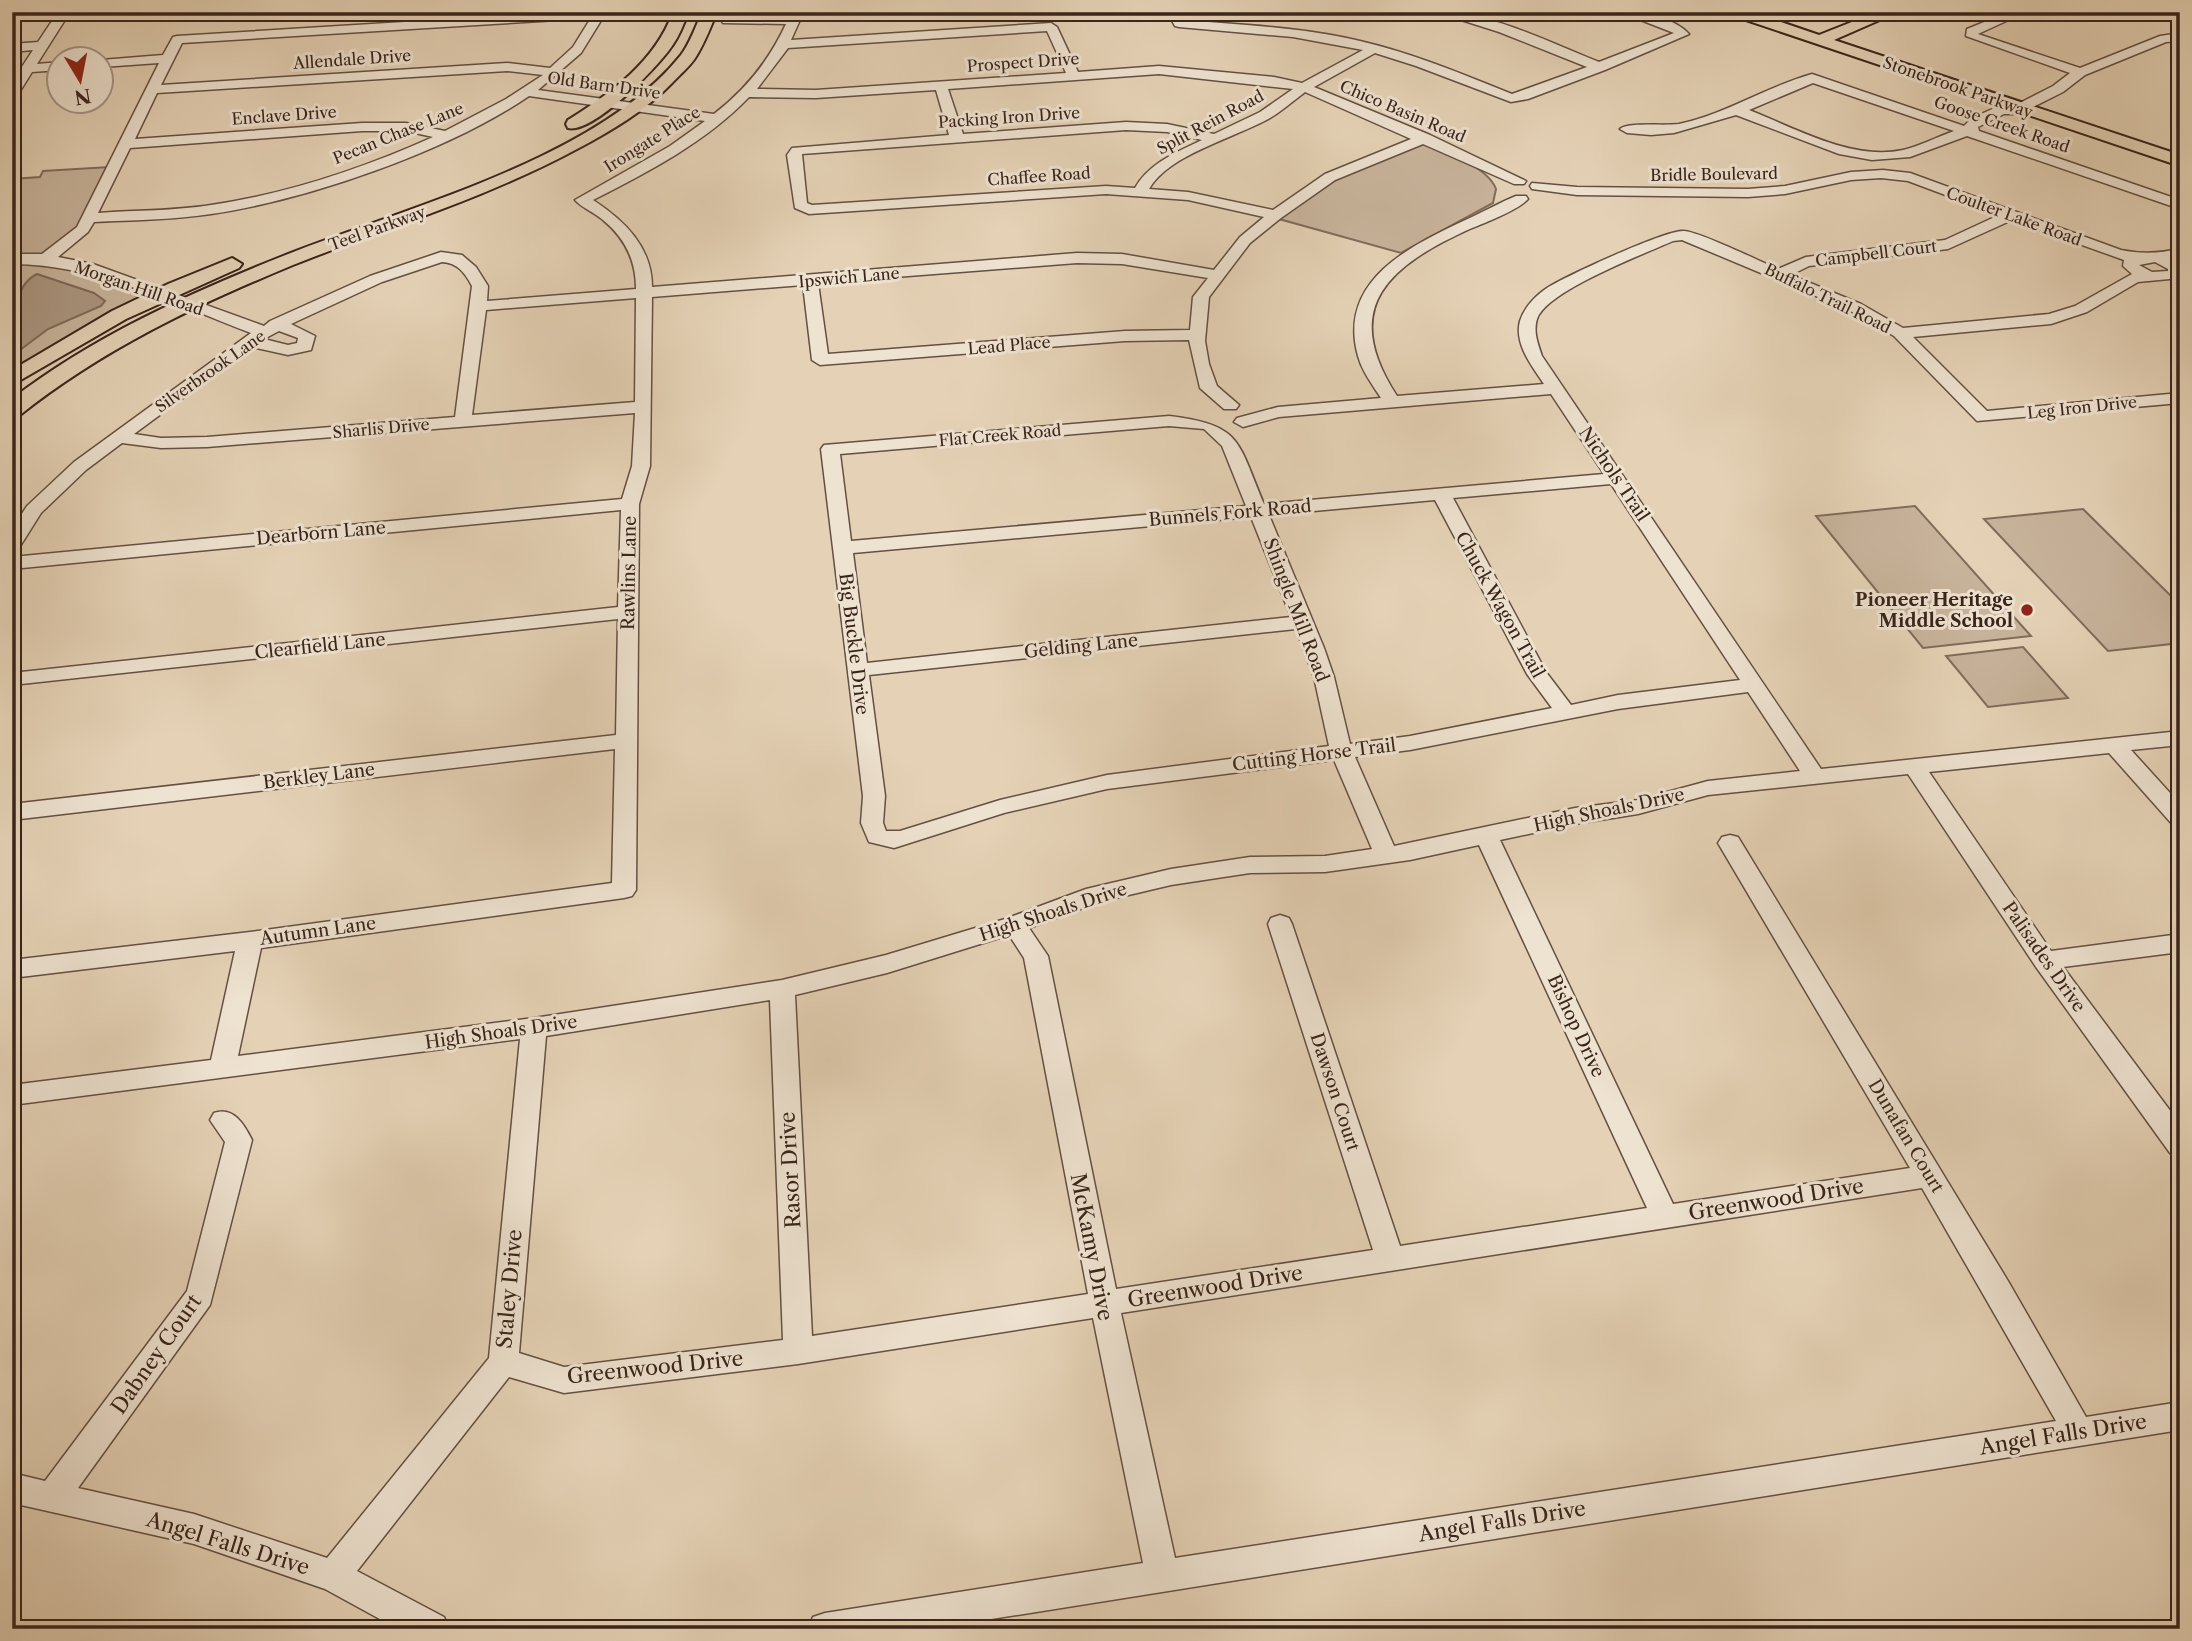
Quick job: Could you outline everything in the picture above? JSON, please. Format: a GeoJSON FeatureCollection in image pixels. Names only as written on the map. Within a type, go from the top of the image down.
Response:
{"type":"FeatureCollection","features":[{"type":"Feature","properties":{"kind":"main road","name":"Teel Parkway"},"geometry":{"type":"LineString","coordinates":[[12,379],[99,324],[160,293],[261,253],[447,186],[528,149],[606,102],[646,68],[668,42],[681,12]]}},
{"type":"Feature","properties":{"kind":"main road","name":"Stonebrook Parkway"},"geometry":{"type":"LineString","coordinates":[[1735,12],[2017,109],[2180,161]]}},
{"type":"Feature","properties":{"kind":"main road","name":"Stonebrook Parkway"},"geometry":{"type":"LineString","coordinates":[[1773,12],[1815,23],[1837,34],[2180,146]]}},
{"type":"Feature","properties":{"kind":"main road"},"geometry":{"type":"LineString","coordinates":[[1820,40],[1891,12]]}},
{"type":"Feature","properties":{"kind":"main road","name":"Teel Parkway"},"geometry":{"type":"LineString","coordinates":[[12,410],[114,342],[186,305],[314,251],[448,203],[521,173],[597,131],[634,107],[680,69],[718,16]]}},
{"type":"Feature","properties":{"kind":"main road"},"geometry":{"type":"LineString","coordinates":[[1792,31],[1815,23]]}},
{"type":"Feature","properties":{"kind":"street"},"geometry":{"type":"LineString","coordinates":[[12,93],[64,12]]}},
{"type":"Feature","properties":{"kind":"street"},"geometry":{"type":"LineString","coordinates":[[1176,17],[1312,35],[1374,49],[1421,63],[1511,98],[1523,96],[1684,34],[1677,29],[1626,12]]}},
{"type":"Feature","properties":{"kind":"street"},"geometry":{"type":"LineString","coordinates":[[2020,12],[1971,32],[1972,36],[2080,72]]}},
{"type":"Feature","properties":{"kind":"street"},"geometry":{"type":"LineString","coordinates":[[1450,13],[1503,29],[1601,67]]}},
{"type":"Feature","properties":{"kind":"street","name":"Pecan Chase Lane"},"geometry":{"type":"LineString","coordinates":[[88,218],[245,204],[369,166],[486,117],[528,92],[553,72],[586,39],[599,14],[177,40],[168,59]]}},
{"type":"Feature","properties":{"kind":"street"},"geometry":{"type":"LineString","coordinates":[[718,16],[794,20],[786,44],[1051,27],[1074,76]]}},
{"type":"Feature","properties":{"kind":"street"},"geometry":{"type":"LineString","coordinates":[[1626,129],[1649,133],[1680,130],[1735,110],[1844,151],[1892,160],[1904,167],[1967,130],[1993,125],[2015,115],[2017,109],[2060,88],[2080,72],[2164,39],[2180,37]]}},
{"type":"Feature","properties":{"kind":"street","name":"Irongate Place"},"geometry":{"type":"LineString","coordinates":[[582,200],[642,170],[717,119],[772,65],[786,44]]}},
{"type":"Feature","properties":{"kind":"street"},"geometry":{"type":"LineString","coordinates":[[12,48],[42,46]]}},
{"type":"Feature","properties":{"kind":"street","name":"Split Rein Road"},"geometry":{"type":"LineString","coordinates":[[1140,191],[1145,180],[1155,172],[1212,138],[1265,116],[1304,88],[1374,49]]}},
{"type":"Feature","properties":{"kind":"street"},"geometry":{"type":"LineString","coordinates":[[116,62],[168,59]]}},
{"type":"Feature","properties":{"kind":"street"},"geometry":{"type":"LineString","coordinates":[[46,259],[73,239],[88,218],[168,59]]}},
{"type":"Feature","properties":{"kind":"street"},"geometry":{"type":"LineString","coordinates":[[28,68],[46,67]]}},
{"type":"Feature","properties":{"kind":"street","name":"Allendale Drive"},"geometry":{"type":"LineString","coordinates":[[153,89],[507,67],[553,72]]}},
{"type":"Feature","properties":{"kind":"street","name":"Prospect Drive"},"geometry":{"type":"LineString","coordinates":[[745,93],[816,94],[1159,70],[1274,81],[1304,88]]}},
{"type":"Feature","properties":{"kind":"street","name":"Goose Creek Road"},"geometry":{"type":"LineString","coordinates":[[1735,110],[1812,78],[2180,205]]}},
{"type":"Feature","properties":{"kind":"street"},"geometry":{"type":"LineString","coordinates":[[941,86],[957,138]]}},
{"type":"Feature","properties":{"kind":"street","name":"Chico Basin Road"},"geometry":{"type":"LineString","coordinates":[[1304,88],[1425,138],[1537,191]]}},
{"type":"Feature","properties":{"kind":"street","name":"Old Barn Drive"},"geometry":{"type":"LineString","coordinates":[[528,92],[717,119]]}},
{"type":"Feature","properties":{"kind":"street","name":"Packing Iron Drive"},"geometry":{"type":"LineString","coordinates":[[804,208],[800,205],[794,155],[797,151],[807,149],[1140,126],[1178,130],[1212,138]]}},
{"type":"Feature","properties":{"kind":"street","name":"Enclave Drive"},"geometry":{"type":"LineString","coordinates":[[125,144],[362,127],[405,127],[444,135]]}},
{"type":"Feature","properties":{"kind":"street"},"geometry":{"type":"LineString","coordinates":[[1203,415],[1209,388],[1201,364],[1198,335],[1201,297],[1245,240],[1331,177],[1425,138]]}},
{"type":"Feature","properties":{"kind":"street"},"geometry":{"type":"LineString","coordinates":[[1844,151],[1854,167],[1861,158],[1874,156]]}},
{"type":"Feature","properties":{"kind":"street","name":"Bridle Boulevard"},"geometry":{"type":"LineString","coordinates":[[1521,199],[1537,191],[1748,193],[1785,190],[1854,167],[1881,174]]}},
{"type":"Feature","properties":{"kind":"street","name":"Coulter Lake Road"},"geometry":{"type":"LineString","coordinates":[[1881,174],[1904,167],[2133,266],[2174,266]]}},
{"type":"Feature","properties":{"kind":"street"},"geometry":{"type":"LineString","coordinates":[[1488,169],[1498,189],[1507,196],[1521,199]]}},
{"type":"Feature","properties":{"kind":"street"},"geometry":{"type":"LineString","coordinates":[[1498,189],[1519,181]]}},
{"type":"Feature","properties":{"kind":"street"},"geometry":{"type":"LineString","coordinates":[[1495,210],[1498,189]]}},
{"type":"Feature","properties":{"kind":"street","name":"Chaffee Road"},"geometry":{"type":"LineString","coordinates":[[804,208],[816,210],[1071,191],[1140,191],[1206,199],[1276,215]]}},
{"type":"Feature","properties":{"kind":"street"},"geometry":{"type":"LineString","coordinates":[[1392,402],[1365,352],[1364,325],[1370,299],[1391,268],[1409,253],[1521,199]]}},
{"type":"Feature","properties":{"kind":"street","name":"Rawlins Lane"},"geometry":{"type":"LineString","coordinates":[[582,200],[609,217],[635,246],[644,269],[644,407],[641,466],[630,504],[624,890]]}},
{"type":"Feature","properties":{"kind":"street","name":"Campbell Court"},"geometry":{"type":"LineString","coordinates":[[1780,274],[1806,262],[1948,244],[2011,215]]}},
{"type":"Feature","properties":{"kind":"street","name":"Buffalo Trail Road"},"geometry":{"type":"LineString","coordinates":[[1684,235],[1855,307],[1900,333],[1983,417]]}},
{"type":"Feature","properties":{"kind":"street","name":"Nichols Trail"},"geometry":{"type":"LineString","coordinates":[[1684,235],[1661,241],[1553,291],[1538,302],[1527,323],[1527,339],[1534,356],[1555,388],[1618,478],[1815,776]]}},
{"type":"Feature","properties":{"kind":"street","name":"Silverbrook Lane"},"geometry":{"type":"LineString","coordinates":[[12,544],[34,510],[80,466],[263,332],[376,279],[447,256],[457,258],[477,278],[480,306]]}},
{"type":"Feature","properties":{"kind":"street","name":"Ipswich Lane"},"geometry":{"type":"LineString","coordinates":[[480,306],[1091,258],[1129,260],[1218,275]]}},
{"type":"Feature","properties":{"kind":"street","name":"Morgan Hill Road"},"geometry":{"type":"LineString","coordinates":[[12,259],[46,259],[88,267],[263,332]]}},
{"type":"Feature","properties":{"kind":"street"},"geometry":{"type":"LineString","coordinates":[[1900,333],[2051,319],[2081,309],[2133,266]]}},
{"type":"Feature","properties":{"kind":"street","name":"Lead Place"},"geometry":{"type":"LineString","coordinates":[[810,280],[820,360],[1129,336],[1198,335]]}},
{"type":"Feature","properties":{"kind":"street"},"geometry":{"type":"LineString","coordinates":[[463,422],[480,306]]}},
{"type":"Feature","properties":{"kind":"street","name":"Shingle Mill Road"},"geometry":{"type":"LineString","coordinates":[[1209,388],[1235,421],[1258,510],[1322,670],[1334,730],[1386,855]]}},
{"type":"Feature","properties":{"kind":"street"},"geometry":{"type":"LineString","coordinates":[[1235,421],[1278,412],[1555,388]]}},
{"type":"Feature","properties":{"kind":"street","name":"Leg Iron Drive"},"geometry":{"type":"LineString","coordinates":[[1983,417],[2180,398]]}},
{"type":"Feature","properties":{"kind":"street","name":"Sharlis Drive"},"geometry":{"type":"LineString","coordinates":[[117,437],[161,443],[207,442],[644,407]]}},
{"type":"Feature","properties":{"kind":"street","name":"Shingle Mill Road"},"geometry":{"type":"LineString","coordinates":[[1203,415],[1235,421]]}},
{"type":"Feature","properties":{"kind":"street","name":"Flat Creek Road"},"geometry":{"type":"LineString","coordinates":[[831,449],[1169,421],[1203,415],[1235,421]]}},
{"type":"Feature","properties":{"kind":"street","name":"Big Buckle Drive"},"geometry":{"type":"LineString","coordinates":[[831,449],[874,796],[872,823],[877,837]]}},
{"type":"Feature","properties":{"kind":"street","name":"Bunnels Fork Road"},"geometry":{"type":"LineString","coordinates":[[842,548],[1618,478]]}},
{"type":"Feature","properties":{"kind":"street","name":"Chuck Wagon Trail"},"geometry":{"type":"LineString","coordinates":[[1441,493],[1537,674],[1566,712]]}},
{"type":"Feature","properties":{"kind":"street","name":"Dearborn Lane"},"geometry":{"type":"LineString","coordinates":[[12,563],[630,504]]}},
{"type":"Feature","properties":{"kind":"street","name":"Clearfield Lane"},"geometry":{"type":"LineString","coordinates":[[12,679],[628,612]]}},
{"type":"Feature","properties":{"kind":"street","name":"Gelding Lane"},"geometry":{"type":"LineString","coordinates":[[858,670],[1303,622]]}},
{"type":"Feature","properties":{"kind":"street","name":"Cutting Horse Trail"},"geometry":{"type":"LineString","coordinates":[[877,837],[894,840],[903,838],[1000,807],[1094,785],[1430,739],[1660,695],[1756,684]]}},
{"type":"Feature","properties":{"kind":"street","name":"High Shoals Drive"},"geometry":{"type":"LineString","coordinates":[[12,1095],[534,1028],[782,989],[887,964],[1014,925],[1094,895],[1171,877],[1250,865],[1325,864],[1386,855],[1576,816],[1638,807],[1708,788],[2180,738]]}},
{"type":"Feature","properties":{"kind":"street","name":"Berkley Lane"},"geometry":{"type":"LineString","coordinates":[[12,812],[626,741]]}},
{"type":"Feature","properties":{"kind":"street"},"geometry":{"type":"LineString","coordinates":[[2114,745],[2180,819]]}},
{"type":"Feature","properties":{"kind":"street","name":"Palisades Drive"},"geometry":{"type":"LineString","coordinates":[[1913,765],[2045,961],[2180,1145]]}},
{"type":"Feature","properties":{"kind":"street","name":"Bishop Drive"},"geometry":{"type":"LineString","coordinates":[[1486,836],[1665,1216]]}},
{"type":"Feature","properties":{"kind":"street","name":"Dunafan Court"},"geometry":{"type":"LineString","coordinates":[[1730,843],[1929,1175],[2078,1432]]}},
{"type":"Feature","properties":{"kind":"street","name":"Autumn Lane"},"geometry":{"type":"LineString","coordinates":[[12,969],[250,941],[624,890]]}},
{"type":"Feature","properties":{"kind":"street","name":"Dawson Court"},"geometry":{"type":"LineString","coordinates":[[1280,924],[1390,1259]]}},
{"type":"Feature","properties":{"kind":"street","name":"McKamy Drive"},"geometry":{"type":"LineString","coordinates":[[1014,925],[1035,956],[1104,1303],[1162,1574]]}},
{"type":"Feature","properties":{"kind":"street"},"geometry":{"type":"LineString","coordinates":[[222,1068],[250,941]]}},
{"type":"Feature","properties":{"kind":"street"},"geometry":{"type":"LineString","coordinates":[[2045,961],[2180,943]]}},
{"type":"Feature","properties":{"kind":"street","name":"Rasor Drive"},"geometry":{"type":"LineString","coordinates":[[782,989],[798,1351]]}},
{"type":"Feature","properties":{"kind":"street","name":"Staley Drive"},"geometry":{"type":"LineString","coordinates":[[332,1576],[503,1362],[534,1028]]}},
{"type":"Feature","properties":{"kind":"street","name":"Dabney Court"},"geometry":{"type":"LineString","coordinates":[[53,1496],[200,1296],[239,1140],[222,1120]]}},
{"type":"Feature","properties":{"kind":"street","name":"Greenwood Drive"},"geometry":{"type":"LineString","coordinates":[[503,1362],[564,1380],[798,1351],[1929,1175]]}},
{"type":"Feature","properties":{"kind":"street","name":"Angel Falls Drive"},"geometry":{"type":"LineString","coordinates":[[825,1629],[2180,1416]]}},
{"type":"Feature","properties":{"kind":"street","name":"Angel Falls Drive"},"geometry":{"type":"LineString","coordinates":[[12,1488],[194,1529],[332,1576],[432,1629]]}},
{"type":"Feature","properties":{"kind":"shaded area"},"geometry":{"type":"Polygon","coordinates":[[[1420,144],[1451,153],[1484,174],[1496,189],[1493,203],[1401,253],[1279,219],[1346,173],[1420,144]]]}},
{"type":"Feature","properties":{"kind":"shaded area"},"geometry":{"type":"Polygon","coordinates":[[[109,167],[76,231],[48,264],[102,278],[141,296],[87,326],[12,375],[12,179],[40,177],[43,171],[109,167]]]}},
{"type":"Feature","properties":{"kind":"shaded area"},"geometry":{"type":"Polygon","coordinates":[[[37,274],[94,293],[105,301],[101,306],[48,329],[12,356],[13,323],[18,299],[28,280],[37,274]]]}},
{"type":"Feature","properties":{"kind":"shaded area"},"geometry":{"type":"Polygon","coordinates":[[[1915,506],[2031,636],[1923,648],[1816,516],[1915,506]]]}},
{"type":"Feature","properties":{"kind":"shaded area"},"geometry":{"type":"Polygon","coordinates":[[[2083,509],[2180,605],[2180,643],[2108,651],[1984,519],[2083,509]]]}},
{"type":"Feature","properties":{"kind":"shaded area"},"geometry":{"type":"Polygon","coordinates":[[[2023,647],[2068,698],[1988,707],[1946,656],[2023,647]]]}},
{"type":"Feature","properties":{"kind":"place","name":"Pioneer Heritage Middle School"},"geometry":{"type":"Point","coordinates":[2027,610]}}]}
